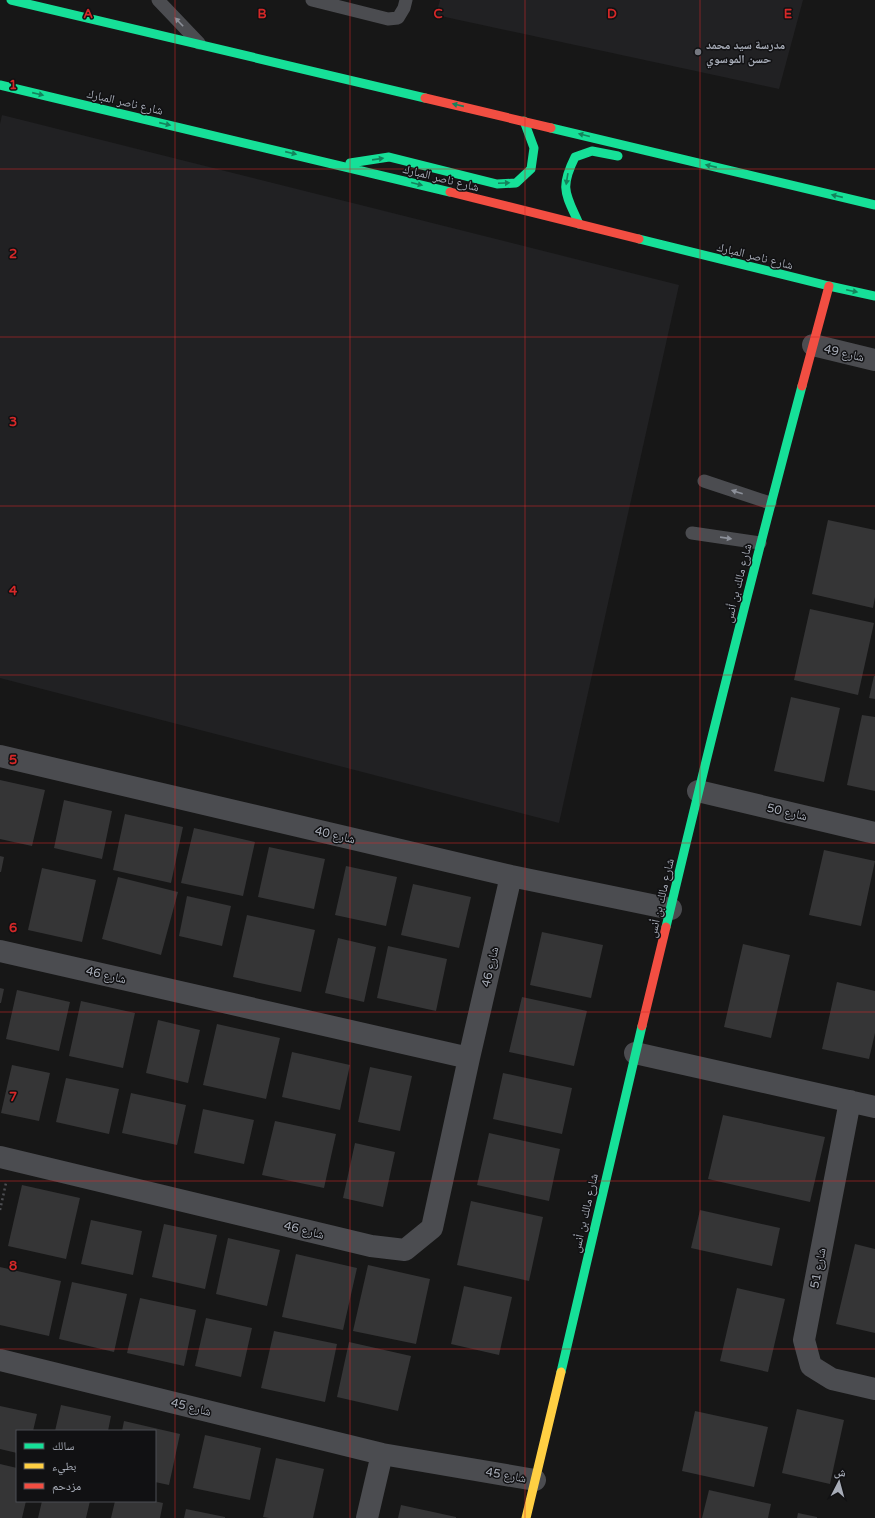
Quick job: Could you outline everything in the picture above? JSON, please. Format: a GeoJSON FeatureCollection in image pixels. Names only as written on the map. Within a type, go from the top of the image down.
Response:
{"type":"FeatureCollection","features":[{"type":"Feature","properties":{"kind":"street"},"geometry":{"type":"LineString","coordinates":[[12,0],[875,205]]}},
{"type":"Feature","properties":{"kind":"street","name":"شارع ناصر المبارك"},"geometry":{"type":"LineString","coordinates":[[0,85],[339,165],[829,286],[875,296]]}},
{"type":"Feature","properties":{"kind":"street"},"geometry":{"type":"LineString","coordinates":[[339,165],[389,158],[497,184],[516,183],[531,169],[534,148],[524,121]]}},
{"type":"Feature","properties":{"kind":"street"},"geometry":{"type":"LineString","coordinates":[[579,224],[565,192],[567,173],[575,157],[592,151],[630,158]]}},
{"type":"Feature","properties":{"kind":"street"},"geometry":{"type":"LineString","coordinates":[[645,160],[673,157]]}},
{"type":"Feature","properties":{"kind":"street","name":"شارع مالك بن أنس"},"geometry":{"type":"LineString","coordinates":[[526,1518],[698,791],[770,503],[829,286]]}},
{"type":"Feature","properties":{"kind":"street","name":"شارع 49"},"geometry":{"type":"LineString","coordinates":[[813,346],[875,360]]}},
{"type":"Feature","properties":{"kind":"street","name":"شارع 40"},"geometry":{"type":"LineString","coordinates":[[0,756],[511,876],[671,909]]}},
{"type":"Feature","properties":{"kind":"street","name":"شارع 50"},"geometry":{"type":"LineString","coordinates":[[698,791],[875,833]]}},
{"type":"Feature","properties":{"kind":"street","name":"شارع 46"},"geometry":{"type":"LineString","coordinates":[[6,1158],[371,1246],[405,1250],[432,1228],[511,876]]}},
{"type":"Feature","properties":{"kind":"street","name":"شارع 46"},"geometry":{"type":"LineString","coordinates":[[0,951],[469,1058]]}},
{"type":"Feature","properties":{"kind":"street"},"geometry":{"type":"LineString","coordinates":[[636,1053],[875,1107]]}},
{"type":"Feature","properties":{"kind":"street","name":"شارع 51"},"geometry":{"type":"LineString","coordinates":[[850,1101],[804,1340],[811,1366],[832,1379],[875,1389]]}},
{"type":"Feature","properties":{"kind":"street","name":"شارع 45"},"geometry":{"type":"LineString","coordinates":[[0,1360],[382,1454],[535,1480]]}},
{"type":"Feature","properties":{"kind":"street"},"geometry":{"type":"LineString","coordinates":[[367,1518],[382,1454]]}},
{"type":"Feature","properties":{"kind":"lane"},"geometry":{"type":"LineString","coordinates":[[158,0],[200,44]]}},
{"type":"Feature","properties":{"kind":"lane"},"geometry":{"type":"LineString","coordinates":[[312,0],[388,20],[398,18],[404,8],[406,0]]}},
{"type":"Feature","properties":{"kind":"lane"},"geometry":{"type":"LineString","coordinates":[[704,481],[770,503]]}},
{"type":"Feature","properties":{"kind":"lane"},"geometry":{"type":"LineString","coordinates":[[692,533],[760,543]]}},
{"type":"Feature","properties":{"kind":"path"},"geometry":{"type":"LineString","coordinates":[[0,1210],[6,1158]]}},
{"type":"Feature","properties":{"kind":"shaded area","name":"مدرسة سيد محمد حسن الموسوي"},"geometry":{"type":"Polygon","coordinates":[[[440,0],[803,0],[779,89],[436,15],[440,0]]]}},
{"type":"Feature","properties":{"kind":"shaded area"},"geometry":{"type":"Polygon","coordinates":[[[2,115],[679,285],[559,823],[0,678],[0,124],[2,115]]]}},
{"type":"Feature","properties":{"kind":"building"},"geometry":{"type":"Polygon","coordinates":[[[828,520],[875,530],[875,597],[873,608],[812,594],[828,520]]]}},
{"type":"Feature","properties":{"kind":"building"},"geometry":{"type":"Polygon","coordinates":[[[810,609],[874,623],[858,695],[794,680],[810,609]]]}},
{"type":"Feature","properties":{"kind":"building"},"geometry":{"type":"Polygon","coordinates":[[[875,676],[875,699],[869,698],[875,676]]]}},
{"type":"Feature","properties":{"kind":"building"},"geometry":{"type":"Polygon","coordinates":[[[791,697],[840,708],[824,782],[774,771],[791,697]]]}},
{"type":"Feature","properties":{"kind":"building"},"geometry":{"type":"Polygon","coordinates":[[[862,715],[875,717],[875,791],[847,785],[862,715]]]}},
{"type":"Feature","properties":{"kind":"building"},"geometry":{"type":"Polygon","coordinates":[[[0,780],[45,790],[32,846],[0,839],[0,780]]]}},
{"type":"Feature","properties":{"kind":"building"},"geometry":{"type":"Polygon","coordinates":[[[64,800],[112,811],[102,859],[54,848],[64,800]]]}},
{"type":"Feature","properties":{"kind":"building"},"geometry":{"type":"Polygon","coordinates":[[[125,814],[183,827],[171,883],[113,870],[125,814]]]}},
{"type":"Feature","properties":{"kind":"building"},"geometry":{"type":"Polygon","coordinates":[[[194,828],[255,842],[243,896],[181,883],[194,828]]]}},
{"type":"Feature","properties":{"kind":"building"},"geometry":{"type":"Polygon","coordinates":[[[269,847],[325,859],[314,909],[258,897],[269,847]]]}},
{"type":"Feature","properties":{"kind":"building"},"geometry":{"type":"Polygon","coordinates":[[[824,850],[875,861],[861,926],[809,915],[824,850]]]}},
{"type":"Feature","properties":{"kind":"building"},"geometry":{"type":"Polygon","coordinates":[[[0,856],[4,857],[1,872],[0,872],[0,856]]]}},
{"type":"Feature","properties":{"kind":"building"},"geometry":{"type":"Polygon","coordinates":[[[346,866],[397,877],[386,926],[335,915],[346,866]]]}},
{"type":"Feature","properties":{"kind":"building"},"geometry":{"type":"Polygon","coordinates":[[[42,868],[96,880],[82,942],[28,930],[42,868]]]}},
{"type":"Feature","properties":{"kind":"building"},"geometry":{"type":"Polygon","coordinates":[[[118,877],[178,892],[161,955],[102,939],[118,877]]]}},
{"type":"Feature","properties":{"kind":"building"},"geometry":{"type":"Polygon","coordinates":[[[413,884],[471,897],[459,948],[401,935],[413,884]]]}},
{"type":"Feature","properties":{"kind":"building"},"geometry":{"type":"Polygon","coordinates":[[[187,896],[231,906],[222,946],[179,936],[187,896]]]}},
{"type":"Feature","properties":{"kind":"building"},"geometry":{"type":"Polygon","coordinates":[[[247,915],[315,930],[301,992],[233,977],[247,915]]]}},
{"type":"Feature","properties":{"kind":"building"},"geometry":{"type":"Polygon","coordinates":[[[542,932],[603,945],[591,998],[530,985],[542,932]]]}},
{"type":"Feature","properties":{"kind":"building"},"geometry":{"type":"Polygon","coordinates":[[[338,938],[376,947],[364,1002],[325,993],[338,938]]]}},
{"type":"Feature","properties":{"kind":"building"},"geometry":{"type":"Polygon","coordinates":[[[743,944],[790,955],[771,1038],[724,1027],[743,944]]]}},
{"type":"Feature","properties":{"kind":"building"},"geometry":{"type":"Polygon","coordinates":[[[388,946],[447,959],[436,1011],[377,998],[388,946]]]}},
{"type":"Feature","properties":{"kind":"building"},"geometry":{"type":"Polygon","coordinates":[[[837,982],[875,991],[875,1033],[869,1059],[822,1049],[837,982]]]}},
{"type":"Feature","properties":{"kind":"building"},"geometry":{"type":"Polygon","coordinates":[[[0,988],[4,989],[1,1003],[0,1003],[0,988]]]}},
{"type":"Feature","properties":{"kind":"building"},"geometry":{"type":"Polygon","coordinates":[[[17,990],[70,1002],[59,1051],[6,1039],[17,990]]]}},
{"type":"Feature","properties":{"kind":"building"},"geometry":{"type":"Polygon","coordinates":[[[522,997],[587,1011],[574,1066],[509,1052],[522,997]]]}},
{"type":"Feature","properties":{"kind":"building"},"geometry":{"type":"Polygon","coordinates":[[[81,1001],[135,1013],[123,1068],[69,1056],[81,1001]]]}},
{"type":"Feature","properties":{"kind":"building"},"geometry":{"type":"Polygon","coordinates":[[[158,1020],[200,1030],[188,1083],[146,1073],[158,1020]]]}},
{"type":"Feature","properties":{"kind":"building"},"geometry":{"type":"Polygon","coordinates":[[[217,1024],[280,1038],[266,1099],[203,1085],[217,1024]]]}},
{"type":"Feature","properties":{"kind":"building"},"geometry":{"type":"Polygon","coordinates":[[[292,1052],[350,1065],[340,1110],[282,1097],[292,1052]]]}},
{"type":"Feature","properties":{"kind":"building"},"geometry":{"type":"Polygon","coordinates":[[[12,1065],[50,1073],[39,1121],[1,1113],[12,1065]]]}},
{"type":"Feature","properties":{"kind":"building"},"geometry":{"type":"Polygon","coordinates":[[[370,1067],[412,1076],[400,1131],[358,1122],[370,1067]]]}},
{"type":"Feature","properties":{"kind":"building"},"geometry":{"type":"Polygon","coordinates":[[[503,1073],[572,1088],[562,1134],[493,1119],[503,1073]]]}},
{"type":"Feature","properties":{"kind":"building"},"geometry":{"type":"Polygon","coordinates":[[[66,1078],[119,1089],[109,1134],[56,1122],[66,1078]]]}},
{"type":"Feature","properties":{"kind":"building"},"geometry":{"type":"Polygon","coordinates":[[[131,1093],[186,1105],[177,1145],[122,1133],[131,1093]]]}},
{"type":"Feature","properties":{"kind":"building"},"geometry":{"type":"Polygon","coordinates":[[[203,1109],[254,1120],[244,1164],[194,1153],[203,1109]]]}},
{"type":"Feature","properties":{"kind":"building"},"geometry":{"type":"Polygon","coordinates":[[[723,1115],[825,1137],[810,1202],[708,1179],[723,1115]]]}},
{"type":"Feature","properties":{"kind":"building"},"geometry":{"type":"Polygon","coordinates":[[[275,1121],[336,1134],[324,1188],[262,1175],[275,1121]]]}},
{"type":"Feature","properties":{"kind":"building"},"geometry":{"type":"Polygon","coordinates":[[[489,1133],[560,1149],[549,1201],[477,1185],[489,1133]]]}},
{"type":"Feature","properties":{"kind":"building"},"geometry":{"type":"Polygon","coordinates":[[[355,1143],[395,1152],[383,1207],[343,1198],[355,1143]]]}},
{"type":"Feature","properties":{"kind":"building"},"geometry":{"type":"Polygon","coordinates":[[[22,1185],[80,1198],[66,1259],[8,1246],[22,1185]]]}},
{"type":"Feature","properties":{"kind":"building"},"geometry":{"type":"Polygon","coordinates":[[[471,1201],[543,1217],[529,1281],[457,1265],[471,1201]]]}},
{"type":"Feature","properties":{"kind":"building"},"geometry":{"type":"Polygon","coordinates":[[[700,1210],[780,1228],[772,1266],[691,1248],[700,1210]]]}},
{"type":"Feature","properties":{"kind":"building"},"geometry":{"type":"Polygon","coordinates":[[[91,1220],[142,1231],[133,1275],[81,1264],[91,1220]]]}},
{"type":"Feature","properties":{"kind":"building"},"geometry":{"type":"Polygon","coordinates":[[[164,1224],[217,1235],[205,1289],[152,1277],[164,1224]]]}},
{"type":"Feature","properties":{"kind":"building"},"geometry":{"type":"Polygon","coordinates":[[[228,1238],[280,1250],[267,1306],[216,1294],[228,1238]]]}},
{"type":"Feature","properties":{"kind":"building"},"geometry":{"type":"Polygon","coordinates":[[[855,1244],[875,1249],[875,1333],[836,1324],[855,1244]]]}},
{"type":"Feature","properties":{"kind":"building"},"geometry":{"type":"Polygon","coordinates":[[[296,1254],[357,1268],[343,1330],[282,1317],[296,1254]]]}},
{"type":"Feature","properties":{"kind":"building"},"geometry":{"type":"Polygon","coordinates":[[[368,1265],[430,1279],[416,1344],[353,1331],[368,1265]]]}},
{"type":"Feature","properties":{"kind":"building"},"geometry":{"type":"Polygon","coordinates":[[[0,1267],[61,1281],[49,1336],[0,1325],[0,1267]]]}},
{"type":"Feature","properties":{"kind":"building"},"geometry":{"type":"Polygon","coordinates":[[[72,1282],[127,1294],[114,1352],[59,1339],[72,1282]]]}},
{"type":"Feature","properties":{"kind":"building"},"geometry":{"type":"Polygon","coordinates":[[[464,1286],[512,1297],[499,1355],[451,1344],[464,1286]]]}},
{"type":"Feature","properties":{"kind":"building"},"geometry":{"type":"Polygon","coordinates":[[[737,1288],[785,1299],[768,1372],[720,1361],[737,1288]]]}},
{"type":"Feature","properties":{"kind":"building"},"geometry":{"type":"Polygon","coordinates":[[[140,1298],[196,1310],[184,1366],[127,1353],[140,1298]]]}},
{"type":"Feature","properties":{"kind":"building"},"geometry":{"type":"Polygon","coordinates":[[[206,1318],[252,1328],[241,1377],[195,1366],[206,1318]]]}},
{"type":"Feature","properties":{"kind":"building"},"geometry":{"type":"Polygon","coordinates":[[[274,1331],[337,1344],[325,1402],[261,1388],[274,1331]]]}},
{"type":"Feature","properties":{"kind":"building"},"geometry":{"type":"Polygon","coordinates":[[[349,1342],[411,1356],[398,1411],[337,1397],[349,1342]]]}},
{"type":"Feature","properties":{"kind":"building"},"geometry":{"type":"Polygon","coordinates":[[[61,1405],[111,1416],[108,1430],[55,1430],[61,1405]]]}},
{"type":"Feature","properties":{"kind":"building"},"geometry":{"type":"Polygon","coordinates":[[[0,1406],[37,1414],[33,1430],[16,1430],[16,1453],[0,1449],[0,1406]]]}},
{"type":"Feature","properties":{"kind":"building"},"geometry":{"type":"Polygon","coordinates":[[[797,1409],[844,1420],[830,1484],[782,1473],[797,1409]]]}},
{"type":"Feature","properties":{"kind":"building"},"geometry":{"type":"Polygon","coordinates":[[[695,1411],[768,1427],[754,1487],[682,1471],[695,1411]]]}},
{"type":"Feature","properties":{"kind":"building"},"geometry":{"type":"Polygon","coordinates":[[[124,1421],[180,1434],[169,1485],[156,1482],[156,1430],[122,1430],[124,1421]]]}},
{"type":"Feature","properties":{"kind":"building"},"geometry":{"type":"Polygon","coordinates":[[[205,1435],[261,1448],[250,1500],[193,1488],[205,1435]]]}},
{"type":"Feature","properties":{"kind":"building"},"geometry":{"type":"Polygon","coordinates":[[[276,1458],[324,1469],[313,1518],[263,1517],[276,1458]]]}},
{"type":"Feature","properties":{"kind":"building"},"geometry":{"type":"Polygon","coordinates":[[[0,1464],[16,1468],[16,1502],[26,1502],[22,1518],[0,1518],[0,1464]]]}},
{"type":"Feature","properties":{"kind":"building"},"geometry":{"type":"Polygon","coordinates":[[[709,1490],[771,1504],[768,1518],[702,1518],[709,1490]]]}},
{"type":"Feature","properties":{"kind":"building"},"geometry":{"type":"Polygon","coordinates":[[[156,1501],[163,1503],[160,1518],[111,1518],[115,1502],[156,1501]]]}},
{"type":"Feature","properties":{"kind":"building"},"geometry":{"type":"Polygon","coordinates":[[[42,1502],[90,1502],[86,1518],[38,1518],[42,1502]]]}},
{"type":"Feature","properties":{"kind":"building"},"geometry":{"type":"Polygon","coordinates":[[[401,1505],[456,1517],[456,1518],[398,1518],[401,1505]]]}},
{"type":"Feature","properties":{"kind":"building"},"geometry":{"type":"Polygon","coordinates":[[[186,1509],[225,1517],[225,1518],[184,1518],[186,1509]]]}},
{"type":"Feature","properties":{"kind":"building"},"geometry":{"type":"Polygon","coordinates":[[[798,1513],[817,1517],[817,1518],[797,1518],[798,1513]]]}},
{"type":"Feature","properties":{"kind":"traffic: fast"},"geometry":{"type":"LineString","coordinates":[[11,0],[425,98]]}},
{"type":"Feature","properties":{"kind":"traffic: fast"},"geometry":{"type":"LineString","coordinates":[[0,85],[450,192]]}},
{"type":"Feature","properties":{"kind":"traffic: fast"},"geometry":{"type":"LineString","coordinates":[[350,163],[389,157],[497,184],[516,183],[531,169],[534,148],[524,121]]}},
{"type":"Feature","properties":{"kind":"traffic: fast"},"geometry":{"type":"LineString","coordinates":[[551,128],[875,205]]}},
{"type":"Feature","properties":{"kind":"traffic: fast"},"geometry":{"type":"LineString","coordinates":[[579,224],[566,191],[567,177],[575,157],[592,151],[618,156]]}},
{"type":"Feature","properties":{"kind":"traffic: fast"},"geometry":{"type":"LineString","coordinates":[[639,239],[875,296]]}},
{"type":"Feature","properties":{"kind":"traffic: fast"},"geometry":{"type":"LineString","coordinates":[[666,927],[732,656],[802,386]]}},
{"type":"Feature","properties":{"kind":"traffic: fast"},"geometry":{"type":"LineString","coordinates":[[561,1372],[642,1026]]}},
{"type":"Feature","properties":{"kind":"traffic: slow"},"geometry":{"type":"LineString","coordinates":[[526,1518],[561,1372]]}},
{"type":"Feature","properties":{"kind":"traffic: jam"},"geometry":{"type":"LineString","coordinates":[[425,98],[551,128]]}},
{"type":"Feature","properties":{"kind":"traffic: jam"},"geometry":{"type":"LineString","coordinates":[[450,192],[639,239]]}},
{"type":"Feature","properties":{"kind":"traffic: jam"},"geometry":{"type":"LineString","coordinates":[[802,386],[829,286]]}},
{"type":"Feature","properties":{"kind":"traffic: jam"},"geometry":{"type":"LineString","coordinates":[[642,1026],[666,927]]}},
{"type":"Feature","properties":{"kind":"place","name":"مدرسة سيد محمد حسن الموسوي"},"geometry":{"type":"Point","coordinates":[698,52]}}]}
